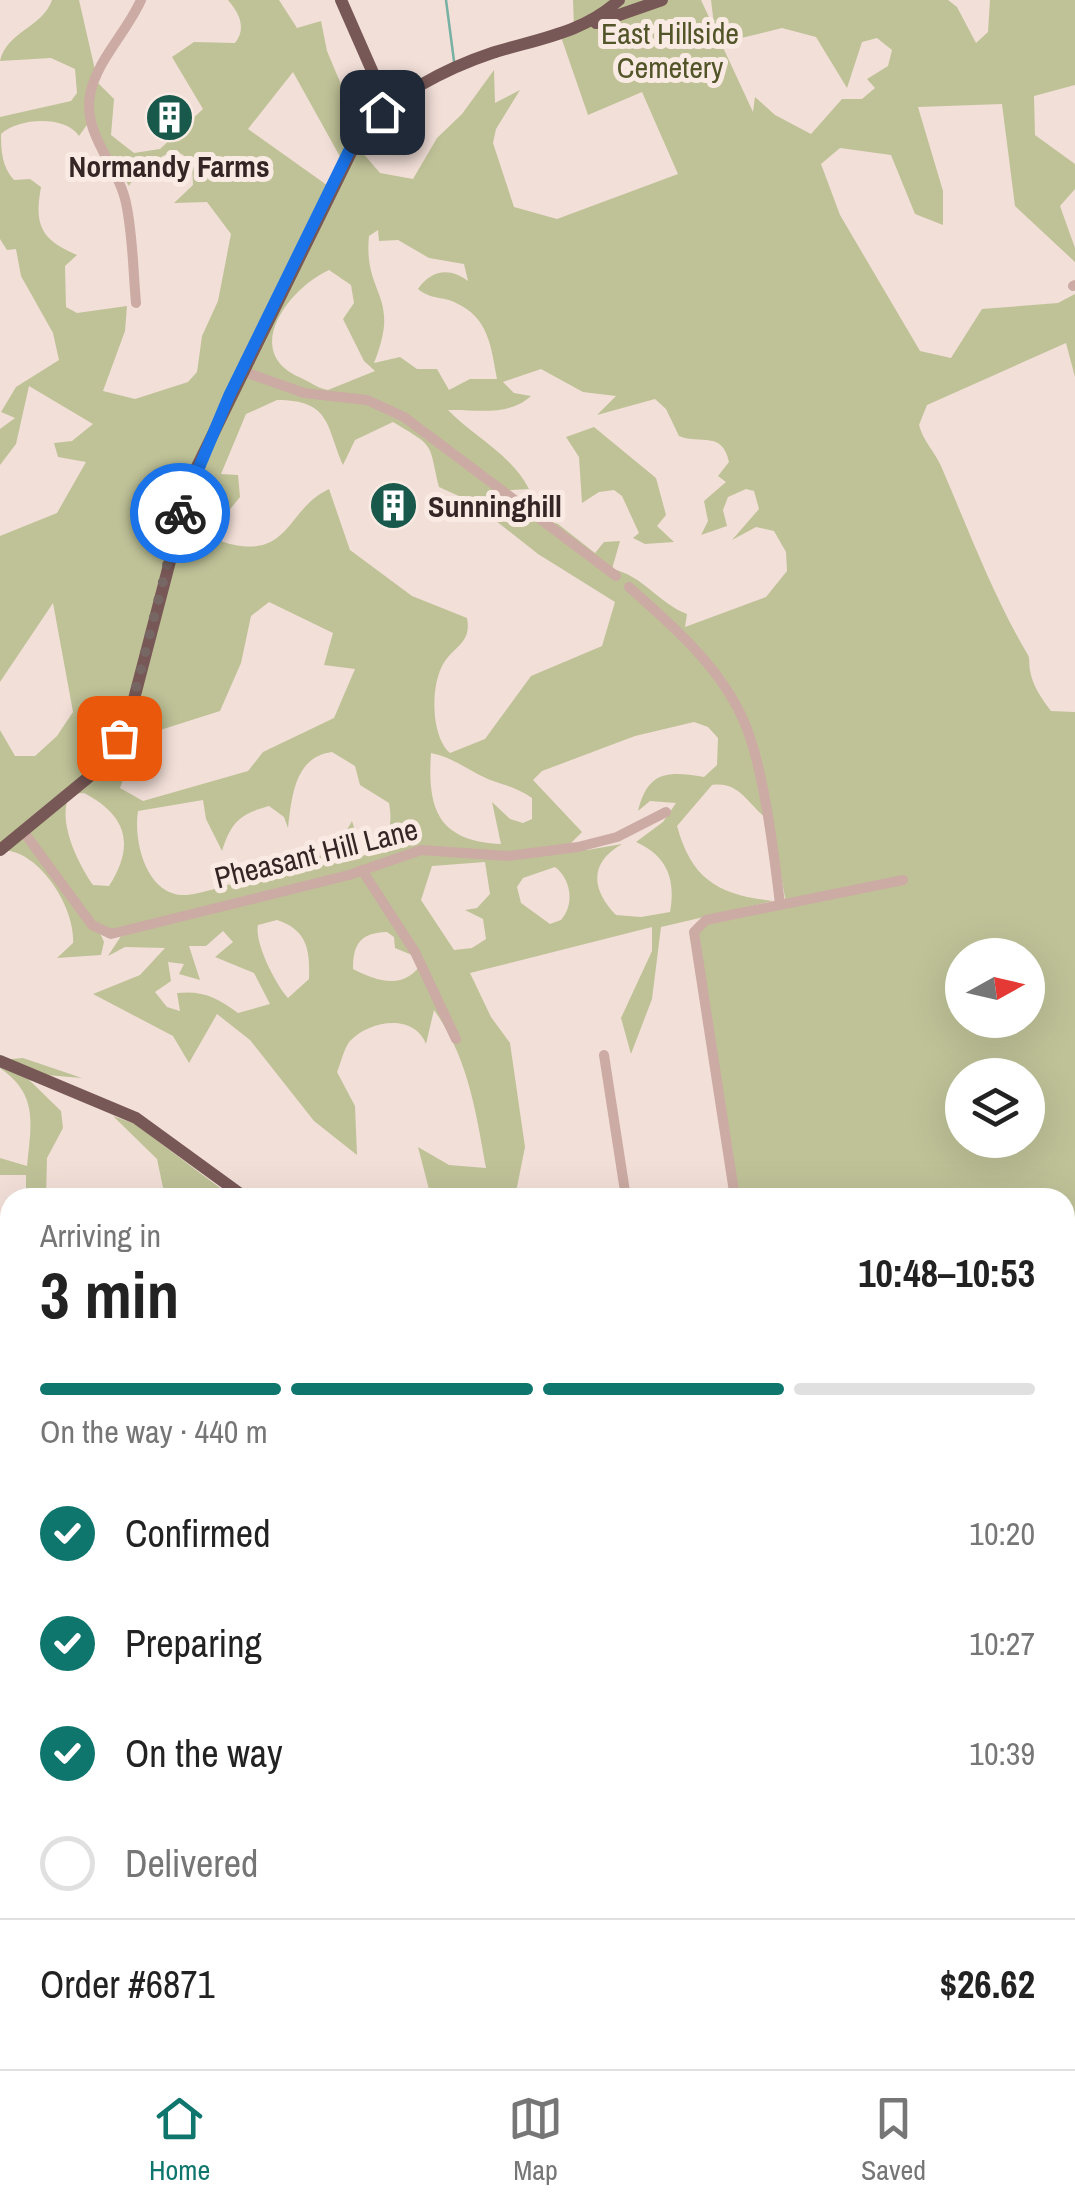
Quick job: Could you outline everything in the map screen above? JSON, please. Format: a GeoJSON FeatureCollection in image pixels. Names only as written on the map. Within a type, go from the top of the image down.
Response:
{"type":"FeatureCollection","features":[{"type":"Feature","properties":{"kind":"main road"},"geometry":{"type":"LineString","coordinates":[[342,0],[388,107]]}},
{"type":"Feature","properties":{"kind":"main road"},"geometry":{"type":"LineString","coordinates":[[602,15],[610,0]]}},
{"type":"Feature","properties":{"kind":"main road"},"geometry":{"type":"LineString","coordinates":[[574,29],[602,15],[619,0]]}},
{"type":"Feature","properties":{"kind":"main road"},"geometry":{"type":"LineString","coordinates":[[0,850],[90,776],[119,738],[134,699],[192,478],[349,151],[371,120],[464,64],[574,29],[634,5],[662,0]]}},
{"type":"Feature","properties":{"kind":"main road"},"geometry":{"type":"LineString","coordinates":[[0,1061],[136,1118],[232,1188]]}},
{"type":"Feature","properties":{"kind":"street"},"geometry":{"type":"LineString","coordinates":[[136,303],[126,201],[114,167],[96,138],[89,110],[95,80],[141,0]]}},
{"type":"Feature","properties":{"kind":"street"},"geometry":{"type":"LineString","coordinates":[[242,372],[315,395],[367,400],[404,416],[616,576]]}},
{"type":"Feature","properties":{"kind":"street"},"geometry":{"type":"LineString","coordinates":[[629,588],[704,660],[740,712],[752,746],[780,904]]}},
{"type":"Feature","properties":{"kind":"street","name":"Pheasant Hill Lane"},"geometry":{"type":"LineString","coordinates":[[23,831],[92,925],[111,934],[436,848],[508,856],[596,844],[666,812]]}},
{"type":"Feature","properties":{"kind":"street"},"geometry":{"type":"LineString","coordinates":[[362,870],[414,952],[456,1039]]}},
{"type":"Feature","properties":{"kind":"street"},"geometry":{"type":"LineString","coordinates":[[733,1188],[693,936],[706,920],[903,880]]}},
{"type":"Feature","properties":{"kind":"street"},"geometry":{"type":"LineString","coordinates":[[604,1055],[624,1188]]}},
{"type":"Feature","properties":{"kind":"green space","name":"East Hillside Cemetery"},"geometry":{"type":"Polygon","coordinates":[[[52,0],[79,0],[98,83],[114,99],[111,135],[134,153],[160,149],[203,109],[172,57],[194,42],[235,43],[241,32],[240,21],[228,0],[279,0],[297,28],[321,21],[327,51],[361,132],[362,152],[380,173],[413,179],[437,138],[462,114],[494,70],[495,103],[520,90],[496,129],[493,143],[514,207],[557,219],[678,174],[642,92],[588,115],[560,34],[574,28],[573,0],[701,0],[753,112],[755,97],[775,115],[811,134],[842,99],[862,99],[875,88],[867,79],[888,66],[892,50],[877,38],[862,42],[847,88],[816,37],[782,28],[729,41],[714,25],[711,0],[948,0],[957,7],[976,43],[988,32],[990,0],[1075,0],[1075,85],[1034,96],[1035,135],[1075,164],[1075,189],[1060,206],[1075,248],[1075,262],[1015,206],[1002,104],[918,107],[943,191],[943,225],[915,214],[891,155],[840,148],[821,164],[840,215],[920,351],[951,358],[982,309],[1058,303],[1075,294],[1075,377],[1066,343],[927,405],[919,425],[941,466],[992,586],[1029,656],[1038,692],[1051,711],[1075,712],[1075,1188],[735,1188],[698,965],[699,926],[786,903],[769,809],[766,818],[729,786],[712,785],[677,826],[683,845],[711,882],[738,894],[773,901],[661,927],[652,999],[631,1054],[621,1018],[652,951],[652,927],[470,973],[491,1017],[510,1043],[525,1147],[517,1188],[429,1188],[418,1147],[449,1165],[486,1168],[463,1066],[434,1010],[426,1044],[412,1028],[391,1023],[369,1028],[348,1044],[337,1072],[355,1106],[357,1155],[314,1121],[250,1040],[217,1014],[189,1063],[173,1036],[93,994],[140,975],[165,948],[125,947],[108,956],[121,936],[96,924],[104,942],[101,955],[57,958],[73,943],[62,898],[28,859],[0,850],[0,730],[15,756],[35,756],[57,736],[73,712],[53,603],[0,682],[0,536],[57,513],[86,462],[58,457],[54,443],[72,441],[93,424],[29,386],[16,444],[0,465],[0,429],[15,418],[1,412],[16,387],[59,360],[53,333],[21,276],[16,249],[7,250],[0,239],[0,117],[71,101],[77,93],[75,69],[51,58],[0,61],[10,43],[41,17],[52,0]],[[293,72],[248,129],[331,188],[343,162],[293,72]],[[94,115],[79,136],[53,122],[29,122],[1,134],[2,153],[14,180],[30,179],[41,187],[40,221],[48,237],[77,255],[65,266],[66,307],[77,313],[127,306],[125,331],[103,391],[135,399],[188,382],[197,372],[202,336],[218,301],[231,234],[207,202],[174,203],[193,185],[192,162],[183,155],[177,152],[157,159],[129,186],[101,140],[94,115]],[[378,230],[369,236],[371,271],[384,322],[374,363],[400,357],[417,369],[437,369],[449,390],[470,379],[497,379],[487,335],[475,317],[456,303],[418,289],[441,273],[468,281],[464,264],[429,258],[398,240],[379,241],[378,230]],[[329,270],[314,278],[287,304],[278,320],[273,351],[282,365],[328,390],[375,371],[364,361],[343,319],[354,303],[351,285],[329,270]],[[541,369],[503,382],[514,393],[531,396],[502,409],[448,410],[502,456],[529,489],[493,491],[499,506],[558,524],[595,553],[604,542],[620,541],[612,569],[633,577],[687,614],[685,627],[766,597],[787,571],[786,552],[774,531],[756,527],[732,540],[759,509],[754,491],[746,489],[728,497],[723,510],[727,526],[701,535],[708,521],[704,501],[726,482],[718,476],[729,462],[726,452],[716,442],[679,436],[666,409],[655,399],[597,415],[616,396],[583,392],[541,369]],[[277,400],[246,414],[221,474],[238,475],[240,497],[231,508],[200,524],[223,542],[257,546],[280,536],[305,507],[329,489],[350,550],[412,596],[467,618],[466,636],[442,666],[435,692],[439,734],[450,753],[485,739],[531,676],[602,646],[615,602],[538,554],[472,502],[439,487],[428,447],[417,437],[393,422],[355,440],[343,465],[324,418],[308,405],[277,400]],[[269,602],[251,616],[241,663],[220,711],[154,732],[132,756],[120,788],[143,801],[248,771],[263,752],[334,718],[355,669],[324,665],[333,633],[269,602]],[[694,722],[635,736],[542,771],[533,780],[582,832],[571,843],[587,850],[622,844],[604,859],[598,886],[616,915],[641,917],[670,912],[672,889],[662,862],[636,842],[663,822],[676,803],[650,801],[638,811],[642,798],[647,788],[661,777],[704,777],[717,765],[718,738],[708,727],[694,722]],[[332,752],[310,761],[298,780],[288,828],[284,817],[269,806],[259,809],[238,821],[222,851],[206,819],[203,800],[138,811],[141,852],[153,878],[173,894],[187,895],[301,871],[310,868],[352,821],[363,856],[377,846],[389,828],[389,803],[360,785],[355,766],[332,752]],[[431,753],[430,773],[441,819],[463,837],[501,844],[492,802],[510,819],[523,823],[532,819],[532,798],[448,758],[431,753]],[[84,793],[70,794],[66,804],[67,828],[75,853],[93,885],[109,886],[122,857],[122,832],[98,802],[84,793]],[[485,862],[432,866],[421,900],[454,950],[472,948],[486,939],[483,919],[465,910],[477,908],[490,894],[485,862]],[[555,867],[523,878],[517,887],[521,903],[550,924],[561,920],[568,907],[569,892],[560,872],[555,867]],[[277,920],[258,925],[272,974],[288,998],[309,979],[305,942],[295,929],[277,920]],[[223,931],[206,946],[189,946],[200,980],[179,974],[184,964],[168,962],[171,981],[155,992],[167,1007],[180,1011],[177,993],[186,992],[210,996],[238,1013],[270,1004],[254,973],[215,957],[233,942],[223,931]],[[387,932],[360,941],[353,969],[392,981],[417,970],[424,960],[395,948],[394,937],[387,932]]]}},
{"type":"Feature","properties":{"kind":"green space"},"geometry":{"type":"Polygon","coordinates":[[[594,427],[656,478],[666,515],[657,526],[674,542],[645,544],[633,538],[639,533],[622,496],[614,490],[599,492],[582,503],[579,457],[566,437],[594,427]]]}},
{"type":"Feature","properties":{"kind":"green space"},"geometry":{"type":"Polygon","coordinates":[[[23,1058],[82,1078],[22,1073],[61,1111],[63,1128],[47,1158],[46,1188],[26,1188],[26,1175],[0,1175],[0,1158],[27,1166],[30,1111],[21,1089],[0,1068],[0,1060],[23,1058]]]}},
{"type":"Feature","properties":{"kind":"green space"},"geometry":{"type":"Polygon","coordinates":[[[113,1116],[135,1124],[220,1188],[163,1188],[157,1159],[113,1116]]]}},
{"type":"Feature","properties":{"kind":"waterway"},"geometry":{"type":"LineString","coordinates":[[446,0],[454,61]]}},
{"type":"Feature","properties":{"kind":"way so far"},"geometry":{"type":"LineString","coordinates":[[119,738],[138,682],[180,513]]}},
{"type":"Feature","properties":{"kind":"place","name":"Normandy Farms"},"geometry":{"type":"Point","coordinates":[169,117]}},
{"type":"Feature","properties":{"kind":"place","name":"Sunninghill"},"geometry":{"type":"Point","coordinates":[393,506]}},
{"type":"Feature","properties":{"kind":"route"},"geometry":{"type":"LineString","coordinates":[[180,513],[229,396],[349,151],[371,120],[382,112]]}}]}
